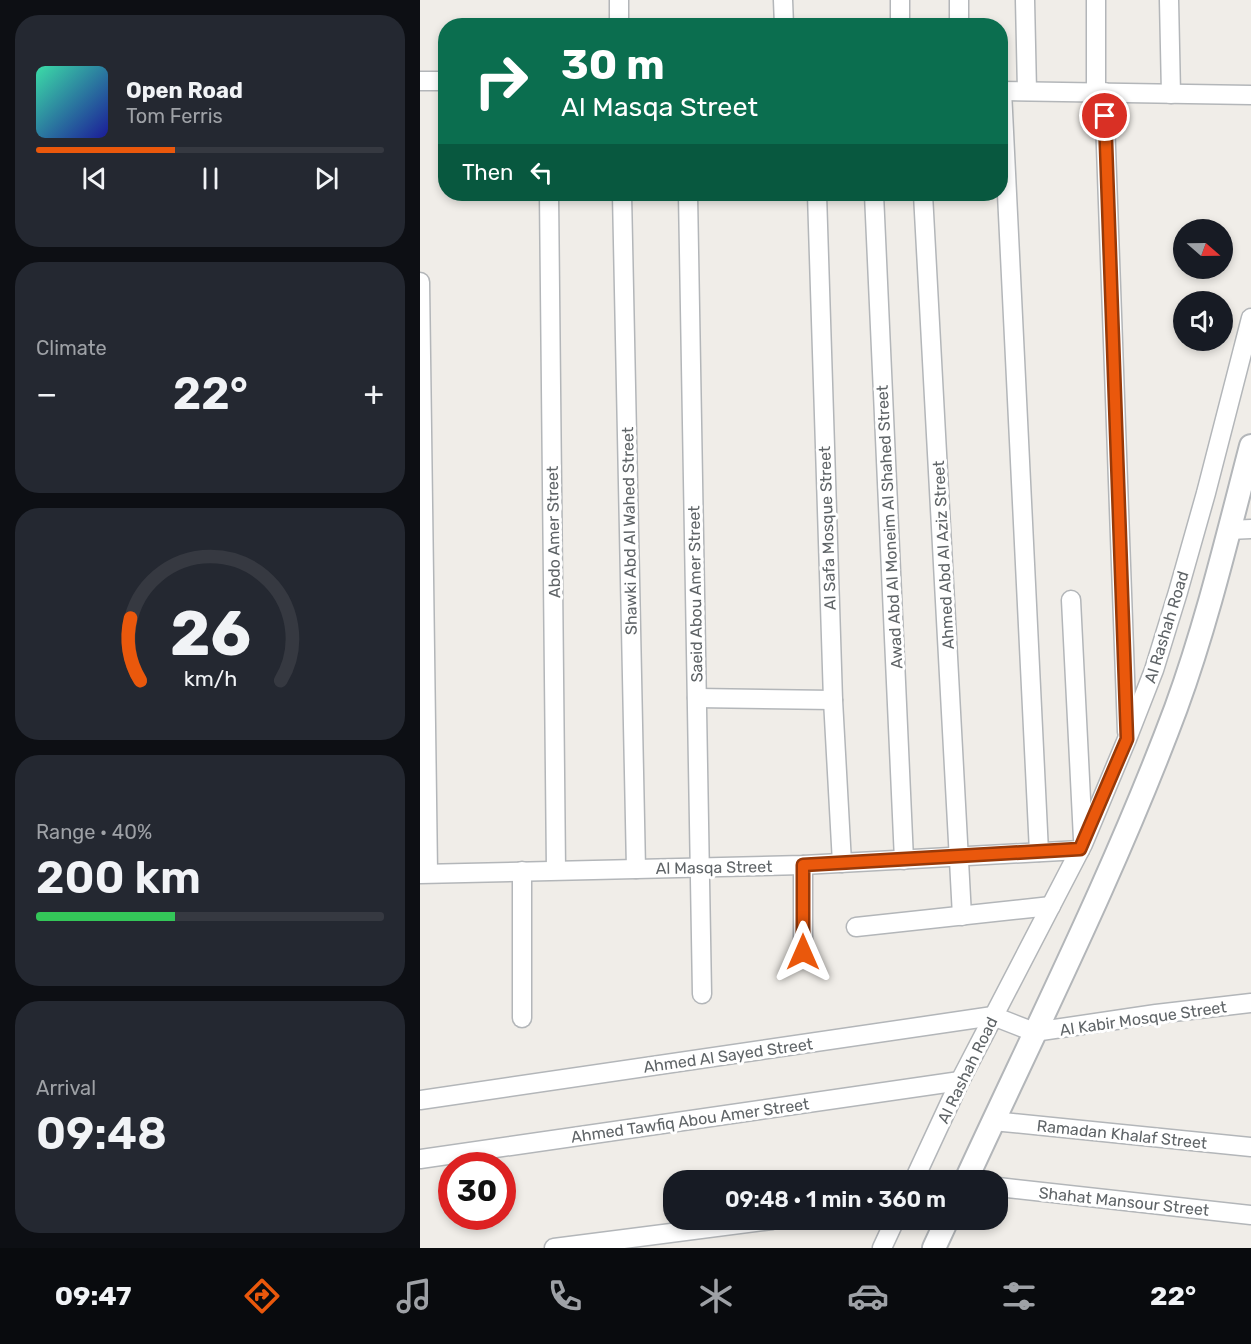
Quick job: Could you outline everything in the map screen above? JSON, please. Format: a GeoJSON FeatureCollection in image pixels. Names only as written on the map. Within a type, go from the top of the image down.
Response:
{"type":"FeatureCollection","features":[{"type":"Feature","properties":{"kind":"street"},"geometry":{"type":"LineString","coordinates":[[619,0],[619,18]]}},
{"type":"Feature","properties":{"kind":"street"},"geometry":{"type":"LineString","coordinates":[[783,0],[784,18]]}},
{"type":"Feature","properties":{"kind":"street"},"geometry":{"type":"LineString","coordinates":[[900,0],[900,18]]}},
{"type":"Feature","properties":{"kind":"street"},"geometry":{"type":"LineString","coordinates":[[958,0],[959,18]]}},
{"type":"Feature","properties":{"kind":"street"},"geometry":{"type":"LineString","coordinates":[[1025,0],[1027,91]]}},
{"type":"Feature","properties":{"kind":"street"},"geometry":{"type":"LineString","coordinates":[[1096,0],[1127,739]]}},
{"type":"Feature","properties":{"kind":"street"},"geometry":{"type":"LineString","coordinates":[[1169,0],[1171,94]]}},
{"type":"Feature","properties":{"kind":"street"},"geometry":{"type":"LineString","coordinates":[[420,81],[438,81]]}},
{"type":"Feature","properties":{"kind":"street"},"geometry":{"type":"LineString","coordinates":[[1008,91],[1251,95]]}},
{"type":"Feature","properties":{"kind":"street","name":"Abdo Amer Street"},"geometry":{"type":"LineString","coordinates":[[549,201],[556,870]]}},
{"type":"Feature","properties":{"kind":"street","name":"Shawki Abd Al Wahed Street"},"geometry":{"type":"LineString","coordinates":[[622,201],[636,869]]}},
{"type":"Feature","properties":{"kind":"street","name":"Saeid Abou Amer Street"},"geometry":{"type":"LineString","coordinates":[[688,201],[702,994]]}},
{"type":"Feature","properties":{"kind":"street","name":"Al Safa Mosque Street"},"geometry":{"type":"LineString","coordinates":[[817,201],[833,700],[842,863]]}},
{"type":"Feature","properties":{"kind":"street","name":"Awad Abd Al Moneim Al Shahed Street"},"geometry":{"type":"LineString","coordinates":[[873,201],[904,860]]}},
{"type":"Feature","properties":{"kind":"street","name":"Ahmed Abd Al Aziz Street"},"geometry":{"type":"LineString","coordinates":[[923,201],[962,916]]}},
{"type":"Feature","properties":{"kind":"street"},"geometry":{"type":"LineString","coordinates":[[1006,201],[1039,852]]}},
{"type":"Feature","properties":{"kind":"street"},"geometry":{"type":"LineString","coordinates":[[420,282],[424,873]]}},
{"type":"Feature","properties":{"kind":"street","name":"Al Rashah Road"},"geometry":{"type":"LineString","coordinates":[[919,1170],[960,1081],[1081,847],[1154,670],[1206,493],[1251,318]]}},
{"type":"Feature","properties":{"kind":"street","name":"Al Rashah Road"},"geometry":{"type":"LineString","coordinates":[[971,1170],[1126,830],[1175,708],[1240,530],[1251,446]]}},
{"type":"Feature","properties":{"kind":"street"},"geometry":{"type":"LineString","coordinates":[[1071,600],[1081,847]]}},
{"type":"Feature","properties":{"kind":"street"},"geometry":{"type":"LineString","coordinates":[[697,698],[833,700]]}},
{"type":"Feature","properties":{"kind":"street","name":"Al Masqa Street"},"geometry":{"type":"LineString","coordinates":[[424,873],[803,865],[1039,852],[1081,847]]}},
{"type":"Feature","properties":{"kind":"street"},"geometry":{"type":"LineString","coordinates":[[803,865],[803,952]]}},
{"type":"Feature","properties":{"kind":"street"},"geometry":{"type":"LineString","coordinates":[[522,871],[522,1018]]}},
{"type":"Feature","properties":{"kind":"street"},"geometry":{"type":"LineString","coordinates":[[856,927],[1051,906]]}},
{"type":"Feature","properties":{"kind":"street","name":"Al Kabir Mosque Street"},"geometry":{"type":"LineString","coordinates":[[1034,1032],[1251,1003]]}},
{"type":"Feature","properties":{"kind":"street","name":"Ahmed Al Sayed Street"},"geometry":{"type":"LineString","coordinates":[[420,1100],[993,1016],[1034,1032]]}},
{"type":"Feature","properties":{"kind":"street","name":"Ahmed Tawfiq Abou Amer Street"},"geometry":{"type":"LineString","coordinates":[[420,1159],[960,1081]]}},
{"type":"Feature","properties":{"kind":"street","name":"Ramadan Khalaf Street"},"geometry":{"type":"LineString","coordinates":[[993,1121],[1251,1147]]}},
{"type":"Feature","properties":{"kind":"street","name":"Shahat Mansour Street"},"geometry":{"type":"LineString","coordinates":[[1008,1188],[1251,1215]]}},
{"type":"Feature","properties":{"kind":"street"},"geometry":{"type":"LineString","coordinates":[[554,1248],[694,1230]]}},
{"type":"Feature","properties":{"kind":"street"},"geometry":{"type":"LineString","coordinates":[[882,1248],[891,1230]]}},
{"type":"Feature","properties":{"kind":"street"},"geometry":{"type":"LineString","coordinates":[[934,1248],[942,1230]]}},
{"type":"Feature","properties":{"kind":"route"},"geometry":{"type":"LineString","coordinates":[[803,952],[803,865],[1080,849],[1127,739],[1105,116]]}}]}
